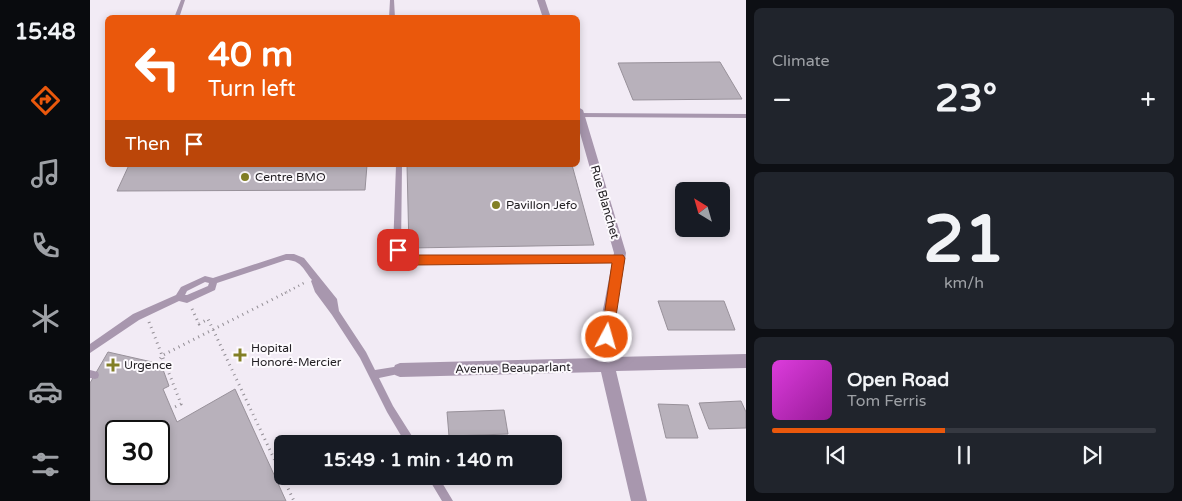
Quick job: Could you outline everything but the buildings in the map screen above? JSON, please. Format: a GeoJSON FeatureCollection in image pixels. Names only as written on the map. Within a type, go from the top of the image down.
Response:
{"type":"FeatureCollection","features":[{"type":"Feature","properties":{"kind":"street"},"geometry":{"type":"LineString","coordinates":[[541,0],[546,15]]}},
{"type":"Feature","properties":{"kind":"street","name":"Rue Blanchet"},"geometry":{"type":"LineString","coordinates":[[580,120],[619,248],[619,258],[607,325],[607,366],[639,501]]}},
{"type":"Feature","properties":{"kind":"street","name":"Avenue Beauparlant"},"geometry":{"type":"LineString","coordinates":[[400,370],[746,361]]}},
{"type":"Feature","properties":{"kind":"lane"},"geometry":{"type":"LineString","coordinates":[[177,15],[183,0]]}},
{"type":"Feature","properties":{"kind":"lane"},"geometry":{"type":"LineString","coordinates":[[392,0],[392,15]]}},
{"type":"Feature","properties":{"kind":"lane"},"geometry":{"type":"LineString","coordinates":[[580,113],[746,116]]}},
{"type":"Feature","properties":{"kind":"lane"},"geometry":{"type":"LineString","coordinates":[[399,167],[398,250],[413,260],[619,258]]}},
{"type":"Feature","properties":{"kind":"lane"},"geometry":{"type":"LineString","coordinates":[[90,349],[124,324],[145,312],[212,288],[213,281],[252,267],[294,257],[301,260],[315,281],[318,290],[335,312],[374,374],[390,409],[406,435]]}},
{"type":"Feature","properties":{"kind":"lane"},"geometry":{"type":"LineString","coordinates":[[374,374],[400,370]]}},
{"type":"Feature","properties":{"kind":"lane"},"geometry":{"type":"LineString","coordinates":[[438,485],[448,501]]}},
{"type":"Feature","properties":{"kind":"path"},"geometry":{"type":"LineString","coordinates":[[156,363],[163,355],[304,283]]}},
{"type":"Feature","properties":{"kind":"path"},"geometry":{"type":"LineString","coordinates":[[183,298],[199,324],[208,319],[294,501]]}},
{"type":"Feature","properties":{"kind":"path"},"geometry":{"type":"LineString","coordinates":[[145,312],[181,404],[171,409]]}},
{"type":"Feature","properties":{"kind":"place","name":"Centre BMO"},"geometry":{"type":"Point","coordinates":[245,177]}},
{"type":"Feature","properties":{"kind":"place","name":"Pavillon Jefo"},"geometry":{"type":"Point","coordinates":[496,205]}},
{"type":"Feature","properties":{"kind":"place","name":"Hopital Honoré-Mercier"},"geometry":{"type":"Point","coordinates":[240,355]}},
{"type":"Feature","properties":{"kind":"place","name":"Urgence"},"geometry":{"type":"Point","coordinates":[113,365]}},
{"type":"Feature","properties":{"kind":"route"},"geometry":{"type":"LineString","coordinates":[[398,250],[413,260],[619,258],[607,325],[607,337]]}}]}
